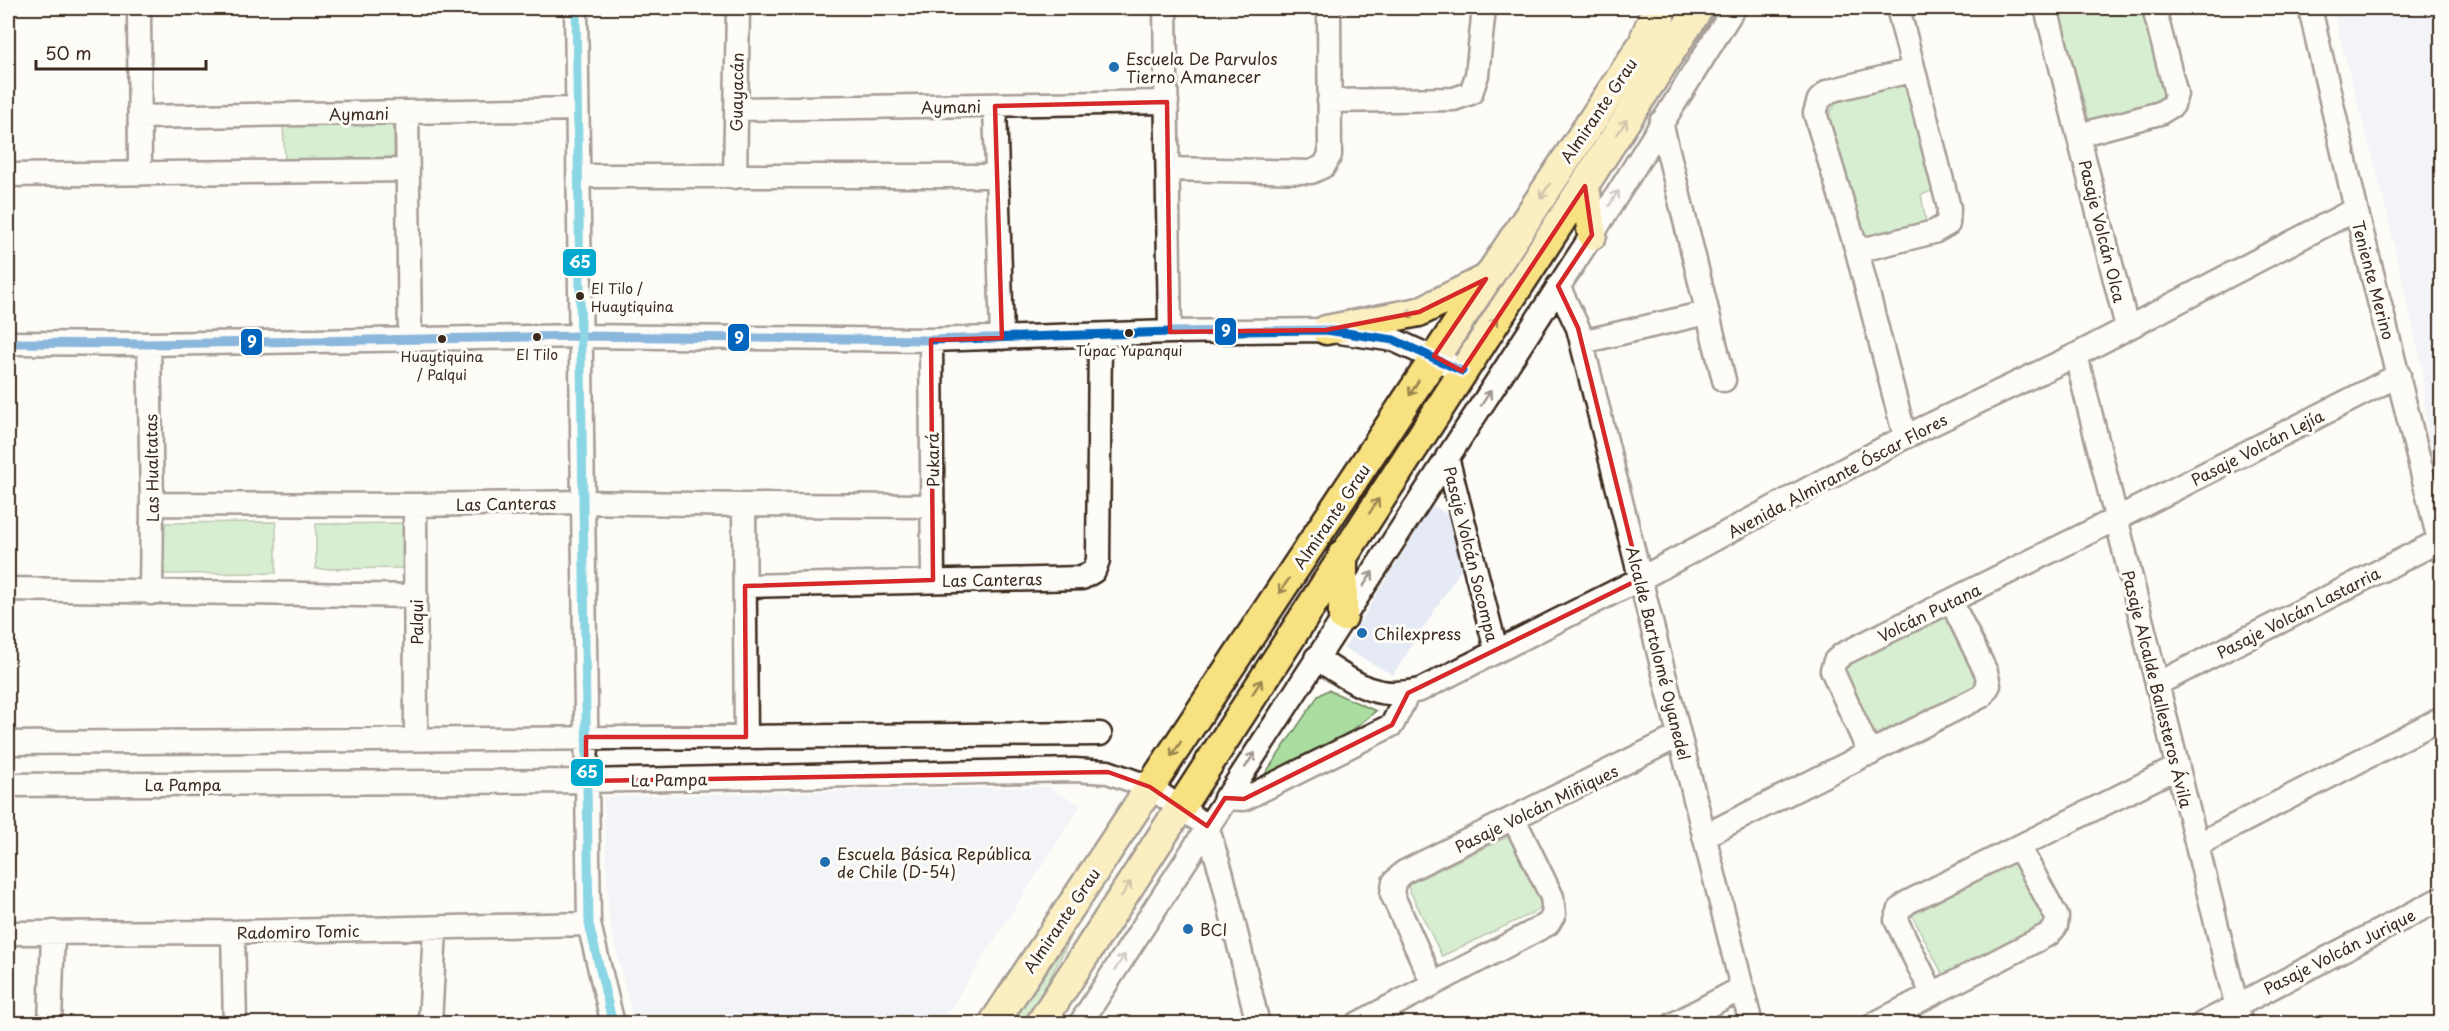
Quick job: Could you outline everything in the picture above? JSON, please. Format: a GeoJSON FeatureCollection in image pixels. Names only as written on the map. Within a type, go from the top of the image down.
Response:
{"type":"FeatureCollection","features":[{"type":"Feature","properties":{"kind":"highway"},"geometry":{"type":"LineString","coordinates":[[1647,37],[1659,8]]}},
{"type":"Feature","properties":{"kind":"main road","name":"Almirante Grau"},"geometry":{"type":"LineString","coordinates":[[993,1023],[1392,424],[1434,356],[1668,8]]}},
{"type":"Feature","properties":{"kind":"main road","name":"Almirante Grau"},"geometry":{"type":"LineString","coordinates":[[1040,1023],[1699,8]]}},
{"type":"Feature","properties":{"kind":"main road"},"geometry":{"type":"LineString","coordinates":[[1585,186],[1592,235]]}},
{"type":"Feature","properties":{"kind":"main road"},"geometry":{"type":"LineString","coordinates":[[1326,330],[1419,312],[1486,279]]}},
{"type":"Feature","properties":{"kind":"main road"},"geometry":{"type":"LineString","coordinates":[[1343,554],[1343,617]]}},
{"type":"Feature","properties":{"kind":"street"},"geometry":{"type":"LineString","coordinates":[[139,8],[140,174]]}},
{"type":"Feature","properties":{"kind":"street"},"geometry":{"type":"LineString","coordinates":[[576,8],[589,924],[612,1023]]}},
{"type":"Feature","properties":{"kind":"street","name":"Guayacán"},"geometry":{"type":"LineString","coordinates":[[735,177],[738,8]]}},
{"type":"Feature","properties":{"kind":"street"},"geometry":{"type":"LineString","coordinates":[[1165,8],[1170,332]]}},
{"type":"Feature","properties":{"kind":"street"},"geometry":{"type":"LineString","coordinates":[[1168,169],[1311,172],[1324,166],[1330,154],[1329,8]]}},
{"type":"Feature","properties":{"kind":"street"},"geometry":{"type":"LineString","coordinates":[[1329,101],[1454,99],[1471,93],[1478,75],[1484,8]]}},
{"type":"Feature","properties":{"kind":"street"},"geometry":{"type":"LineString","coordinates":[[1080,1023],[1592,235],[1734,8]]}},
{"type":"Feature","properties":{"kind":"street"},"geometry":{"type":"LineString","coordinates":[[1857,251],[1934,232],[1948,224],[1949,208],[1898,8]]}},
{"type":"Feature","properties":{"kind":"street","name":"Pasaje Volcán Olca"},"geometry":{"type":"LineString","coordinates":[[2046,8],[2127,327]]}},
{"type":"Feature","properties":{"kind":"street"},"geometry":{"type":"LineString","coordinates":[[2079,135],[2160,113],[2173,105],[2176,94],[2154,8]]}},
{"type":"Feature","properties":{"kind":"street","name":"Teniente Merino"},"geometry":{"type":"LineString","coordinates":[[2310,8],[2356,209],[2440,546]]}},
{"type":"Feature","properties":{"kind":"street"},"geometry":{"type":"LineString","coordinates":[[1905,437],[1857,251],[1815,113],[1819,100],[1829,91],[1914,70]]}},
{"type":"Feature","properties":{"kind":"street","name":"Aymani"},"geometry":{"type":"LineString","coordinates":[[736,109],[1167,102]]}},
{"type":"Feature","properties":{"kind":"street"},"geometry":{"type":"LineString","coordinates":[[995,106],[1002,338]]}},
{"type":"Feature","properties":{"kind":"street","name":"Aymani"},"geometry":{"type":"LineString","coordinates":[[140,117],[578,109]]}},
{"type":"Feature","properties":{"kind":"street"},"geometry":{"type":"LineString","coordinates":[[407,112],[410,340]]}},
{"type":"Feature","properties":{"kind":"street"},"geometry":{"type":"LineString","coordinates":[[1661,122],[1724,380]]}},
{"type":"Feature","properties":{"kind":"street"},"geometry":{"type":"LineString","coordinates":[[8,175],[408,170]]}},
{"type":"Feature","properties":{"kind":"street"},"geometry":{"type":"LineString","coordinates":[[578,176],[997,176]]}},
{"type":"Feature","properties":{"kind":"street","name":"Avenida Almirante Óscar Flores"},"geometry":{"type":"LineString","coordinates":[[1316,658],[1364,688],[1384,694],[1408,693],[1431,685],[1496,650],[1640,579],[1905,437],[2076,355],[2356,209]]}},
{"type":"Feature","properties":{"kind":"street","name":"Alcalde Bartolomé Oyanedel"},"geometry":{"type":"LineString","coordinates":[[1558,286],[1571,308],[1582,342],[1750,1023]]}},
{"type":"Feature","properties":{"kind":"street"},"geometry":{"type":"LineString","coordinates":[[1582,342],[1706,313]]}},
{"type":"Feature","properties":{"kind":"street"},"geometry":{"type":"LineString","coordinates":[[8,343],[149,344],[580,336],[931,340],[1170,332],[1326,330],[1394,340],[1434,356],[1462,371]]}},
{"type":"Feature","properties":{"kind":"street","name":"Las Canteras"},"geometry":{"type":"LineString","coordinates":[[745,586],[1082,578],[1094,571],[1098,560],[1100,336]]}},
{"type":"Feature","properties":{"kind":"street","name":"Pukará"},"geometry":{"type":"LineString","coordinates":[[931,340],[933,580]]}},
{"type":"Feature","properties":{"kind":"street","name":"Las Hualtatas"},"geometry":{"type":"LineString","coordinates":[[149,344],[151,592]]}},
{"type":"Feature","properties":{"kind":"street","name":"Pasaje Alcalde Ballesteros Ávila"},"geometry":{"type":"LineString","coordinates":[[2076,355],[2238,1014]]}},
{"type":"Feature","properties":{"kind":"street","name":"Pasaje Volcán Lejía"},"geometry":{"type":"LineString","coordinates":[[2116,519],[2398,375]]}},
{"type":"Feature","properties":{"kind":"street","name":"Pasaje Volcán Socompa"},"geometry":{"type":"LineString","coordinates":[[1447,457],[1496,650]]}},
{"type":"Feature","properties":{"kind":"street","name":"Las Canteras"},"geometry":{"type":"LineString","coordinates":[[152,504],[415,505],[583,502],[744,506],[933,506]]}},
{"type":"Feature","properties":{"kind":"street","name":"Palqui"},"geometry":{"type":"LineString","coordinates":[[415,505],[416,739]]}},
{"type":"Feature","properties":{"kind":"street"},"geometry":{"type":"LineString","coordinates":[[744,506],[746,737]]}},
{"type":"Feature","properties":{"kind":"street","name":"Volcán Putana"},"geometry":{"type":"LineString","coordinates":[[1870,754],[1832,670],[1835,661],[1843,654],[2116,519]]}},
{"type":"Feature","properties":{"kind":"street","name":"Pasaje Volcán Lastarria"},"geometry":{"type":"LineString","coordinates":[[2157,684],[2440,546]]}},
{"type":"Feature","properties":{"kind":"street"},"geometry":{"type":"LineString","coordinates":[[8,589],[416,596]]}},
{"type":"Feature","properties":{"kind":"street"},"geometry":{"type":"LineString","coordinates":[[1704,836],[1982,696],[1989,685],[1986,672],[1951,601]]}},
{"type":"Feature","properties":{"kind":"street"},"geometry":{"type":"LineString","coordinates":[[1226,798],[1244,799],[1392,725],[1408,693]]}},
{"type":"Feature","properties":{"kind":"street"},"geometry":{"type":"LineString","coordinates":[[2197,845],[2442,718]]}},
{"type":"Feature","properties":{"kind":"street"},"geometry":{"type":"LineString","coordinates":[[8,743],[1100,734]]}},
{"type":"Feature","properties":{"kind":"street","name":"Pasaje Volcán Miñiques"},"geometry":{"type":"LineString","coordinates":[[1433,984],[1392,894],[1394,882],[1404,872],[1679,736]]}},
{"type":"Feature","properties":{"kind":"street"},"geometry":{"type":"LineString","coordinates":[[1932,993],[1896,920],[1900,909],[1908,902],[2178,767]]}},
{"type":"Feature","properties":{"kind":"street","name":"La Pampa"},"geometry":{"type":"LineString","coordinates":[[8,785],[586,781],[1074,770],[1108,772],[1150,787],[1207,826]]}},
{"type":"Feature","properties":{"kind":"street"},"geometry":{"type":"LineString","coordinates":[[1357,1023],[1548,924],[1554,914],[1552,897],[1514,819]]}},
{"type":"Feature","properties":{"kind":"street"},"geometry":{"type":"LineString","coordinates":[[1207,826],[1222,875],[1254,1020]]}},
{"type":"Feature","properties":{"kind":"street"},"geometry":{"type":"LineString","coordinates":[[1874,1023],[2049,934],[2056,926],[2056,917],[2019,847]]}},
{"type":"Feature","properties":{"kind":"street","name":"Pasaje Volcán Jurique"},"geometry":{"type":"LineString","coordinates":[[2202,1023],[2238,1014],[2442,898]]}},
{"type":"Feature","properties":{"kind":"street","name":"Radomiro Tomic"},"geometry":{"type":"LineString","coordinates":[[8,933],[435,929],[589,924]]}},
{"type":"Feature","properties":{"kind":"street"},"geometry":{"type":"LineString","coordinates":[[429,1023],[435,929]]}},
{"type":"Feature","properties":{"kind":"street"},"geometry":{"type":"LineString","coordinates":[[50,1023],[52,932]]}},
{"type":"Feature","properties":{"kind":"street"},"geometry":{"type":"LineString","coordinates":[[233,932],[235,1023]]}},
{"type":"Feature","properties":{"kind":"street"},"geometry":{"type":"LineString","coordinates":[[1674,1023],[1742,988]]}},
{"type":"Feature","properties":{"kind":"highlighted area"},"geometry":{"type":"Polygon","coordinates":[[[1167,102],[1170,332],[1326,330],[1419,312],[1486,279],[1434,356],[1462,371],[1585,186],[1592,235],[1558,286],[1578,328],[1640,579],[1408,693],[1392,725],[1244,799],[1225,798],[1207,826],[1150,787],[1108,772],[586,781],[586,737],[746,737],[745,586],[933,580],[931,340],[1002,338],[995,106],[1167,102]]]}},
{"type":"Feature","properties":{"kind":"shaded area"},"geometry":{"type":"Polygon","coordinates":[[[2332,8],[2441,8],[2442,446],[2429,450],[2422,366],[2383,196],[2332,8]]]}},
{"type":"Feature","properties":{"kind":"shaded area"},"geometry":{"type":"Polygon","coordinates":[[[1432,505],[1454,518],[1465,563],[1393,675],[1344,648],[1432,505]]]}},
{"type":"Feature","properties":{"kind":"shaded area","name":"Escuela Básica República de Chile (D-54)"},"geometry":{"type":"Polygon","coordinates":[[[1047,787],[1081,805],[941,1023],[634,1023],[609,919],[604,797],[1047,787]]]}},
{"type":"Feature","properties":{"kind":"green space"},"geometry":{"type":"Polygon","coordinates":[[[2058,8],[2143,8],[2168,99],[2089,121],[2058,8]]]}},
{"type":"Feature","properties":{"kind":"green space"},"geometry":{"type":"Polygon","coordinates":[[[1893,81],[1912,92],[1937,189],[1921,195],[1928,233],[1865,249],[1829,114],[1842,93],[1893,81]]]}},
{"type":"Feature","properties":{"kind":"green space"},"geometry":{"type":"Polygon","coordinates":[[[394,120],[394,157],[285,161],[283,123],[394,120]]]}},
{"type":"Feature","properties":{"kind":"green space"},"geometry":{"type":"Polygon","coordinates":[[[276,522],[276,573],[163,574],[162,523],[276,522]]]}},
{"type":"Feature","properties":{"kind":"green space"},"geometry":{"type":"Polygon","coordinates":[[[406,523],[406,568],[316,569],[316,524],[406,523]]]}},
{"type":"Feature","properties":{"kind":"green space"},"geometry":{"type":"Polygon","coordinates":[[[1944,611],[1979,685],[1875,735],[1840,662],[1944,611]]]}},
{"type":"Feature","properties":{"kind":"green space"},"geometry":{"type":"Polygon","coordinates":[[[1328,690],[1376,711],[1345,736],[1270,774],[1265,774],[1318,696],[1328,690]]]}},
{"type":"Feature","properties":{"kind":"green space"},"geometry":{"type":"Polygon","coordinates":[[[1509,836],[1543,908],[1442,956],[1407,885],[1509,836]]]}},
{"type":"Feature","properties":{"kind":"green space"},"geometry":{"type":"Polygon","coordinates":[[[2014,862],[2046,924],[1944,977],[1912,915],[2014,862]]]}},
{"type":"Feature","properties":{"kind":"green space"},"geometry":{"type":"Polygon","coordinates":[[[1073,934],[1026,1023],[1012,1023],[1073,934]]]}},
{"type":"Feature","properties":{"kind":"transit line","name":"65"},"geometry":{"type":"LineString","coordinates":[[576,8],[589,924],[613,1024]]}},
{"type":"Feature","properties":{"kind":"transit line","name":"9"},"geometry":{"type":"LineString","coordinates":[[8,343],[149,344],[580,336],[931,340],[1170,332],[1326,330],[1394,340],[1462,371]]}},
{"type":"Feature","properties":{"kind":"place","name":"Escuela De Parvulos Tierno Amanecer"},"geometry":{"type":"Point","coordinates":[1114,67]}},
{"type":"Feature","properties":{"kind":"place","name":"El Tilo / Huaytiquina"},"geometry":{"type":"Point","coordinates":[580,296]}},
{"type":"Feature","properties":{"kind":"place","name":"Túpac Yupanqui"},"geometry":{"type":"Point","coordinates":[1129,333]}},
{"type":"Feature","properties":{"kind":"place","name":"El Tilo"},"geometry":{"type":"Point","coordinates":[537,337]}},
{"type":"Feature","properties":{"kind":"place","name":"Huaytiquina / Palqui"},"geometry":{"type":"Point","coordinates":[442,339]}},
{"type":"Feature","properties":{"kind":"place","name":"Chilexpress"},"geometry":{"type":"Point","coordinates":[1362,633]}},
{"type":"Feature","properties":{"kind":"place","name":"Escuela Básica República de Chile (D-54)"},"geometry":{"type":"Point","coordinates":[825,862]}},
{"type":"Feature","properties":{"kind":"place","name":"BCI"},"geometry":{"type":"Point","coordinates":[1188,929]}}]}
